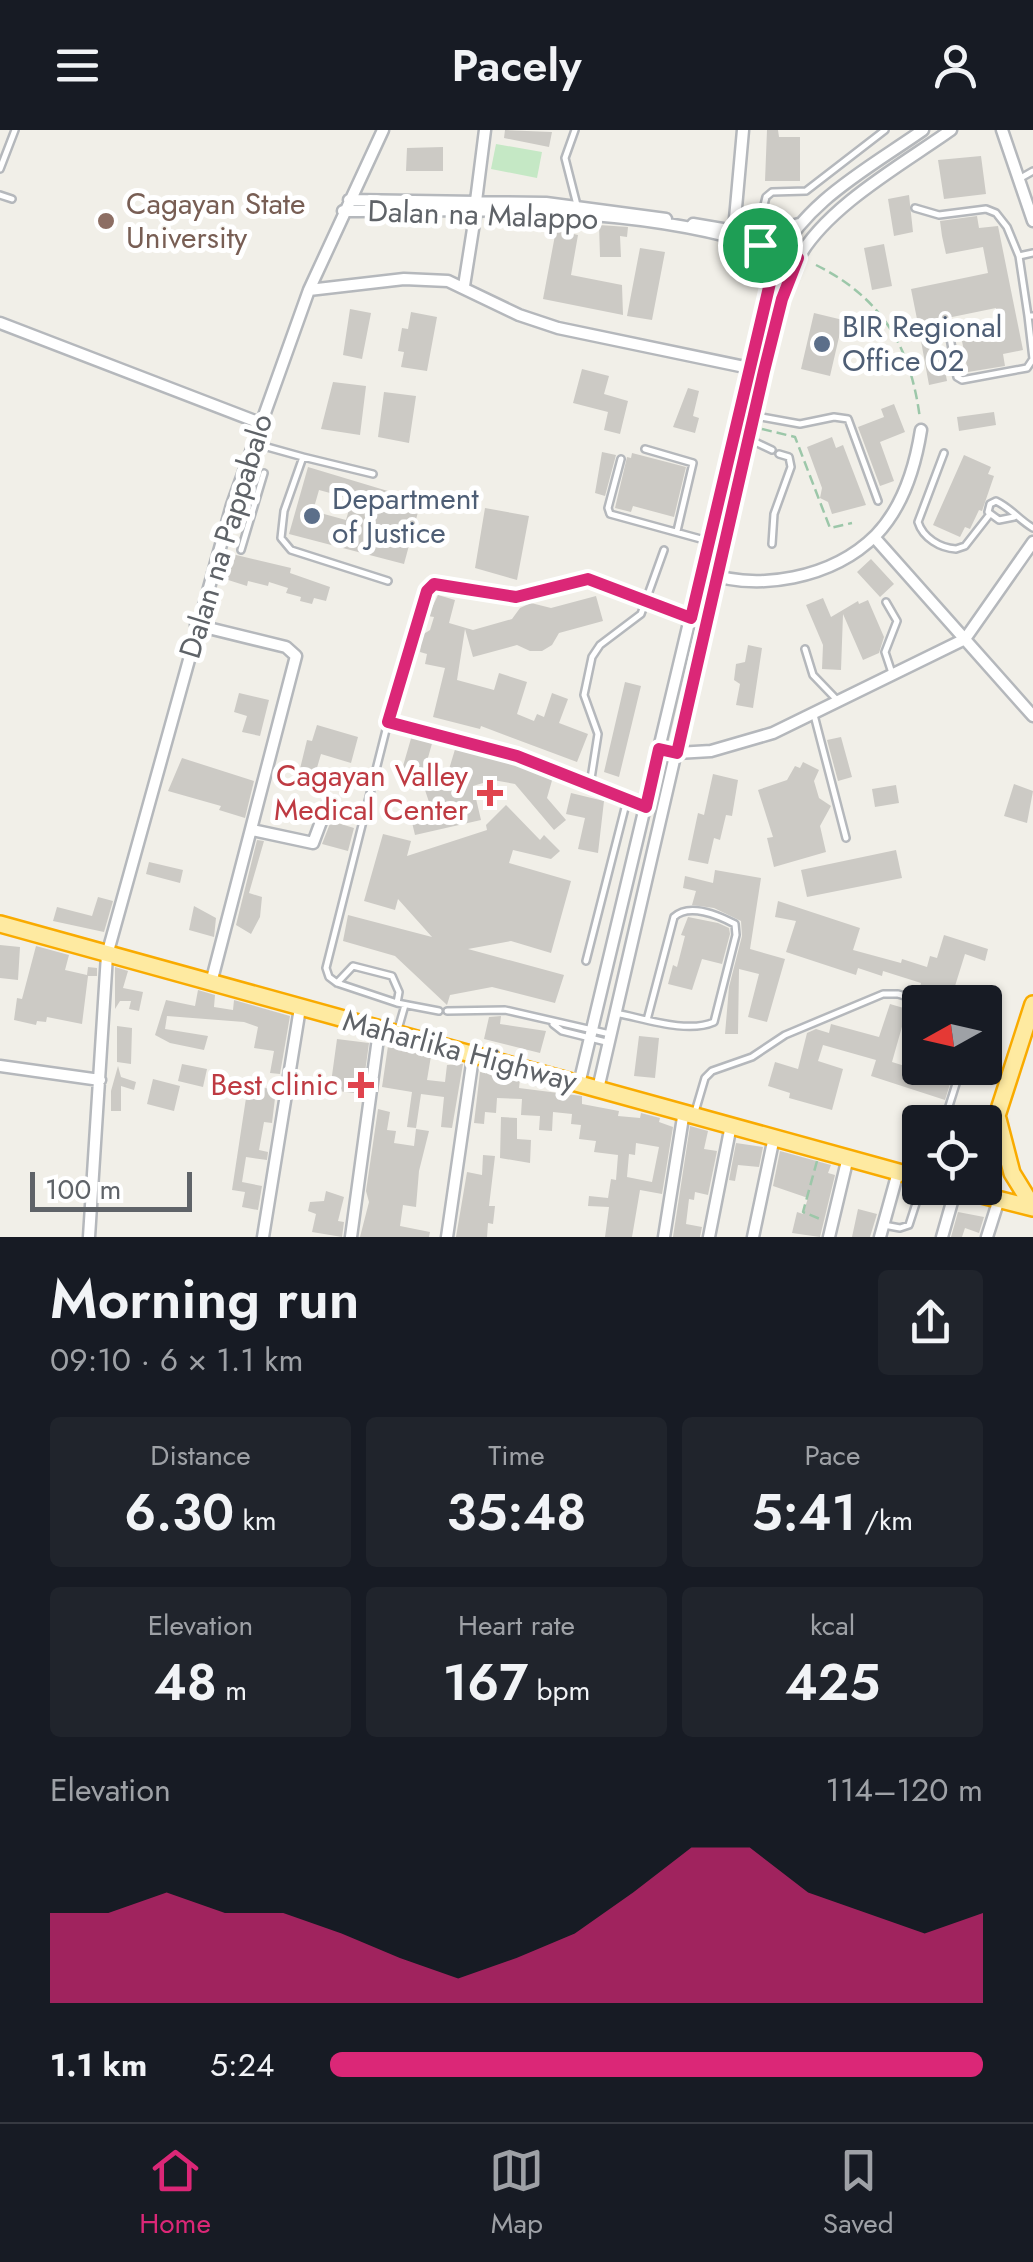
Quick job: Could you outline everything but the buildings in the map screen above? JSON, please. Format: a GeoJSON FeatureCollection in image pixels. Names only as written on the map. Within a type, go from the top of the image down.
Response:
{"type":"FeatureCollection","features":[{"type":"Feature","properties":{"kind":"highway","name":"Maharlika Highway"},"geometry":{"type":"LineString","coordinates":[[0,924],[902,1173]]}},
{"type":"Feature","properties":{"kind":"highway"},"geometry":{"type":"LineString","coordinates":[[1001,1105],[1028,1033],[1033,1004]]}},
{"type":"Feature","properties":{"kind":"highway"},"geometry":{"type":"LineString","coordinates":[[1002,1153],[1033,1208]]}},
{"type":"Feature","properties":{"kind":"highway"},"geometry":{"type":"LineString","coordinates":[[1002,1200],[1033,1208]]}},
{"type":"Feature","properties":{"kind":"street","name":"Dalan na Pappabalo"},"geometry":{"type":"LineString","coordinates":[[89,1237],[107,955],[233,502],[309,290],[383,130]]}},
{"type":"Feature","properties":{"kind":"street"},"geometry":{"type":"LineString","coordinates":[[464,286],[485,130]]}},
{"type":"Feature","properties":{"kind":"street"},"geometry":{"type":"LineString","coordinates":[[734,230],[743,130]]}},
{"type":"Feature","properties":{"kind":"street"},"geometry":{"type":"LineString","coordinates":[[579,1084],[774,266],[782,247],[800,224],[855,177],[922,130]]}},
{"type":"Feature","properties":{"kind":"street"},"geometry":{"type":"LineString","coordinates":[[598,1088],[782,299],[801,254],[824,225],[951,130]]}},
{"type":"Feature","properties":{"kind":"street"},"geometry":{"type":"LineString","coordinates":[[1002,130],[1033,221]]}},
{"type":"Feature","properties":{"kind":"street","name":"Dalan na Malappo"},"geometry":{"type":"LineString","coordinates":[[346,205],[577,205],[734,230],[801,254]]}},
{"type":"Feature","properties":{"kind":"street","name":"Dalan na Malappo"},"geometry":{"type":"LineString","coordinates":[[476,205],[758,238]]}},
{"type":"Feature","properties":{"kind":"street"},"geometry":{"type":"LineString","coordinates":[[774,266],[758,238],[800,224]]}},
{"type":"Feature","properties":{"kind":"street"},"geometry":{"type":"LineString","coordinates":[[309,290],[404,279],[448,281],[519,315],[558,328],[764,371]]}},
{"type":"Feature","properties":{"kind":"street"},"geometry":{"type":"LineString","coordinates":[[0,323],[260,423]]}},
{"type":"Feature","properties":{"kind":"street"},"geometry":{"type":"LineString","coordinates":[[702,571],[717,577],[764,582],[788,579],[812,572],[874,537],[910,480],[922,430]]}},
{"type":"Feature","properties":{"kind":"street"},"geometry":{"type":"LineString","coordinates":[[874,537],[1033,716]]}},
{"type":"Feature","properties":{"kind":"street"},"geometry":{"type":"LineString","coordinates":[[659,749],[677,753],[741,743],[814,716],[965,639],[1033,542]]}},
{"type":"Feature","properties":{"kind":"street"},"geometry":{"type":"LineString","coordinates":[[196,625],[286,647],[296,656],[211,983]]}},
{"type":"Feature","properties":{"kind":"street"},"geometry":{"type":"LineString","coordinates":[[252,830],[313,843],[328,803]]}},
{"type":"Feature","properties":{"kind":"street"},"geometry":{"type":"LineString","coordinates":[[262,1237],[300,1008]]}},
{"type":"Feature","properties":{"kind":"street"},"geometry":{"type":"LineString","coordinates":[[350,1237],[379,1031]]}},
{"type":"Feature","properties":{"kind":"street"},"geometry":{"type":"LineString","coordinates":[[448,1237],[473,1057]]}},
{"type":"Feature","properties":{"kind":"street"},"geometry":{"type":"LineString","coordinates":[[0,1066],[100,1080]]}},
{"type":"Feature","properties":{"kind":"street"},"geometry":{"type":"LineString","coordinates":[[664,1237],[690,1112]]}},
{"type":"Feature","properties":{"kind":"street"},"geometry":{"type":"LineString","coordinates":[[709,1237],[731,1125]]}},
{"type":"Feature","properties":{"kind":"street"},"geometry":{"type":"LineString","coordinates":[[753,1237],[774,1137]]}},
{"type":"Feature","properties":{"kind":"street"},"geometry":{"type":"LineString","coordinates":[[829,1237],[848,1157]]}},
{"type":"Feature","properties":{"kind":"street"},"geometry":{"type":"LineString","coordinates":[[880,1237],[898,1172]]}},
{"type":"Feature","properties":{"kind":"street"},"geometry":{"type":"LineString","coordinates":[[942,1237],[950,1205]]}},
{"type":"Feature","properties":{"kind":"street"},"geometry":{"type":"LineString","coordinates":[[987,1237],[997,1205]]}},
{"type":"Feature","properties":{"kind":"lane"},"geometry":{"type":"LineString","coordinates":[[0,170],[14,130]]}},
{"type":"Feature","properties":{"kind":"lane"},"geometry":{"type":"LineString","coordinates":[[575,130],[565,158],[577,205]]}},
{"type":"Feature","properties":{"kind":"lane"},"geometry":{"type":"LineString","coordinates":[[758,238],[766,197],[772,192],[806,191],[886,130]]}},
{"type":"Feature","properties":{"kind":"lane"},"geometry":{"type":"LineString","coordinates":[[1018,179],[1033,171]]}},
{"type":"Feature","properties":{"kind":"lane"},"geometry":{"type":"LineString","coordinates":[[0,195],[12,199]]}},
{"type":"Feature","properties":{"kind":"lane"},"geometry":{"type":"LineString","coordinates":[[915,208],[940,215],[986,210],[996,213],[1008,226],[1019,256],[1030,316],[1032,359],[1027,368],[962,380],[957,377],[950,332],[978,325]]}},
{"type":"Feature","properties":{"kind":"lane"},"geometry":{"type":"LineString","coordinates":[[1019,256],[1033,253]]}},
{"type":"Feature","properties":{"kind":"lane"},"geometry":{"type":"LineString","coordinates":[[751,427],[844,417],[878,501]]}},
{"type":"Feature","properties":{"kind":"lane"},"geometry":{"type":"LineString","coordinates":[[751,427],[772,450]]}},
{"type":"Feature","properties":{"kind":"lane"},"geometry":{"type":"LineString","coordinates":[[253,443],[373,474]]}},
{"type":"Feature","properties":{"kind":"lane"},"geometry":{"type":"LineString","coordinates":[[645,449],[693,463],[677,531]]}},
{"type":"Feature","properties":{"kind":"lane"},"geometry":{"type":"LineString","coordinates":[[944,453],[918,522],[921,530],[956,549],[965,546],[996,500],[1033,528]]}},
{"type":"Feature","properties":{"kind":"lane"},"geometry":{"type":"LineString","coordinates":[[772,544],[774,514],[791,467],[789,457],[780,454]]}},
{"type":"Feature","properties":{"kind":"lane"},"geometry":{"type":"LineString","coordinates":[[303,458],[280,528],[285,545],[388,581]]}},
{"type":"Feature","properties":{"kind":"lane"},"geometry":{"type":"LineString","coordinates":[[622,459],[608,508],[610,514],[708,541]]}},
{"type":"Feature","properties":{"kind":"lane"},"geometry":{"type":"LineString","coordinates":[[241,550],[264,472]]}},
{"type":"Feature","properties":{"kind":"lane"},"geometry":{"type":"LineString","coordinates":[[233,502],[252,508]]}},
{"type":"Feature","properties":{"kind":"lane"},"geometry":{"type":"LineString","coordinates":[[990,514],[999,520],[1014,517]]}},
{"type":"Feature","properties":{"kind":"lane"},"geometry":{"type":"LineString","coordinates":[[590,786],[598,734],[584,696],[592,657],[600,644],[636,620],[664,550]]}},
{"type":"Feature","properties":{"kind":"lane"},"geometry":{"type":"LineString","coordinates":[[609,1038],[494,1009],[443,1011],[401,1004],[338,983],[328,977],[326,968],[388,722],[427,591],[434,584],[516,597],[588,579],[691,618]]}},
{"type":"Feature","properties":{"kind":"lane"},"geometry":{"type":"LineString","coordinates":[[886,602],[897,620],[886,652],[894,675]]}},
{"type":"Feature","properties":{"kind":"lane"},"geometry":{"type":"LineString","coordinates":[[805,648],[813,675],[839,702]]}},
{"type":"Feature","properties":{"kind":"lane"},"geometry":{"type":"LineString","coordinates":[[814,716],[846,838]]}},
{"type":"Feature","properties":{"kind":"lane"},"geometry":{"type":"LineString","coordinates":[[388,722],[517,756],[646,807]]}},
{"type":"Feature","properties":{"kind":"lane"},"geometry":{"type":"LineString","coordinates":[[586,961],[627,800]]}},
{"type":"Feature","properties":{"kind":"lane"},"geometry":{"type":"LineString","coordinates":[[615,1012],[647,1020],[705,1026],[718,1019],[735,924],[689,909],[679,912],[674,918],[647,1020]]}},
{"type":"Feature","properties":{"kind":"lane"},"geometry":{"type":"LineString","coordinates":[[338,983],[353,966],[392,976],[401,1004],[397,1036]]}},
{"type":"Feature","properties":{"kind":"lane"},"geometry":{"type":"LineString","coordinates":[[690,1112],[704,1078],[712,1070],[752,1057],[784,1035],[883,994],[902,995]]}},
{"type":"Feature","properties":{"kind":"lane"},"geometry":{"type":"LineString","coordinates":[[884,1224],[900,1228],[909,1225],[915,1205]]}},
{"type":"Feature","properties":{"kind":"path"},"geometry":{"type":"LineString","coordinates":[[816,265],[834,274],[888,322],[916,382],[922,430]]}},
{"type":"Feature","properties":{"kind":"path"},"geometry":{"type":"LineString","coordinates":[[751,427],[795,436],[830,528],[852,523]]}},
{"type":"Feature","properties":{"kind":"path"},"geometry":{"type":"LineString","coordinates":[[820,1150],[803,1212],[833,1224]]}},
{"type":"Feature","properties":{"kind":"green space"},"geometry":{"type":"Polygon","coordinates":[[[496,144],[542,152],[537,178],[491,169],[496,144]]]}},
{"type":"Feature","properties":{"kind":"place","name":"Cagayan State University"},"geometry":{"type":"Point","coordinates":[106,221]}},
{"type":"Feature","properties":{"kind":"place","name":"BIR Regional Office 02"},"geometry":{"type":"Point","coordinates":[822,344]}},
{"type":"Feature","properties":{"kind":"place","name":"Department of Justice"},"geometry":{"type":"Point","coordinates":[312,516]}},
{"type":"Feature","properties":{"kind":"place","name":"Cagayan Valley Medical Center"},"geometry":{"type":"Point","coordinates":[490,793]}},
{"type":"Feature","properties":{"kind":"place","name":"Best clinic"},"geometry":{"type":"Point","coordinates":[361,1085]}},
{"type":"Feature","properties":{"kind":"route"},"geometry":{"type":"LineString","coordinates":[[760,245],[798,258],[782,299],[764,371],[677,753],[659,749],[646,807],[517,756],[388,722],[427,591],[434,584],[516,597],[533,596],[588,579],[691,618],[747,367],[774,266],[760,245]]}}]}
